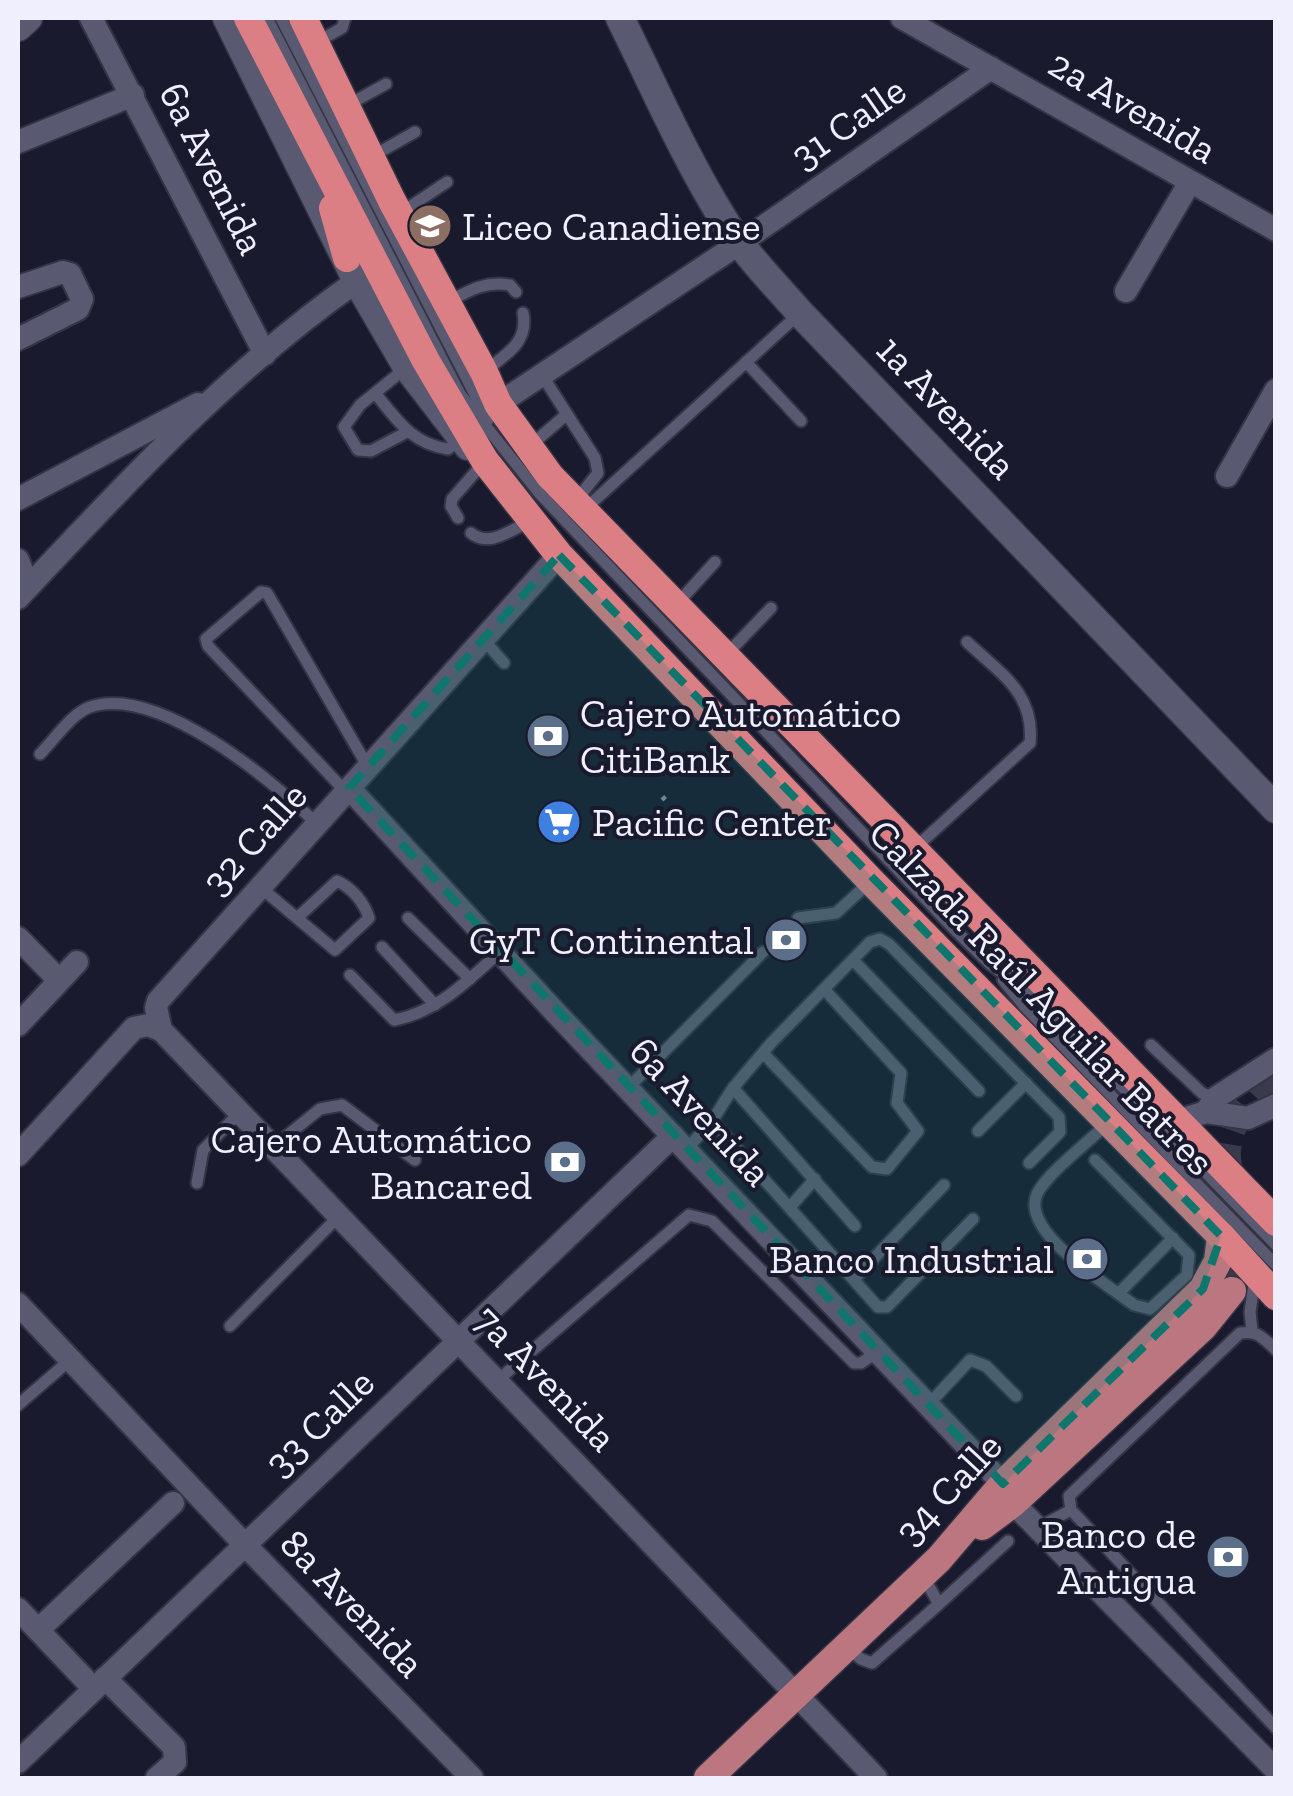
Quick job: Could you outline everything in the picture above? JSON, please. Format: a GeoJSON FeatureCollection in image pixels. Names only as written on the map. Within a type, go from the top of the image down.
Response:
{"type":"FeatureCollection","features":[{"type":"Feature","properties":{"kind":"highway","name":"Calzada Raúl Aguilar Batres"},"geometry":{"type":"LineString","coordinates":[[248,18],[426,361],[485,461],[558,555],[1221,1236],[1265,1270],[1276,1296]]}},
{"type":"Feature","properties":{"kind":"highway","name":"Calzada Raúl Aguilar Batres"},"geometry":{"type":"LineString","coordinates":[[303,18],[498,404],[528,448],[579,506],[1276,1222]]}},
{"type":"Feature","properties":{"kind":"highway"},"geometry":{"type":"LineString","coordinates":[[320,158],[352,270]]}},
{"type":"Feature","properties":{"kind":"main road","name":"34 Calle"},"geometry":{"type":"LineString","coordinates":[[708,1778],[1008,1493],[1203,1289],[1218,1261],[1221,1236]]}},
{"type":"Feature","properties":{"kind":"main road"},"geometry":{"type":"LineString","coordinates":[[1008,1493],[1203,1327],[1232,1291]]}},
{"type":"Feature","properties":{"kind":"street"},"geometry":{"type":"LineString","coordinates":[[18,27],[28,18]]}},
{"type":"Feature","properties":{"kind":"street","name":"6a Avenida"},"geometry":{"type":"LineString","coordinates":[[91,18],[266,354]]}},
{"type":"Feature","properties":{"kind":"street"},"geometry":{"type":"LineString","coordinates":[[226,18],[352,270],[406,368],[460,439],[485,461]]}},
{"type":"Feature","properties":{"kind":"street","name":"1a Avenida"},"geometry":{"type":"LineString","coordinates":[[620,18],[704,185],[740,243],[800,313],[1276,809]]}},
{"type":"Feature","properties":{"kind":"street","name":"2a Avenida"},"geometry":{"type":"LineString","coordinates":[[902,18],[1276,230]]}},
{"type":"Feature","properties":{"kind":"street","name":"31 Calle"},"geometry":{"type":"LineString","coordinates":[[498,404],[740,243],[991,68]]}},
{"type":"Feature","properties":{"kind":"street"},"geometry":{"type":"LineString","coordinates":[[18,142],[133,95]]}},
{"type":"Feature","properties":{"kind":"street"},"geometry":{"type":"LineString","coordinates":[[1126,290],[1190,182]]}},
{"type":"Feature","properties":{"kind":"street"},"geometry":{"type":"LineString","coordinates":[[23,592],[219,394],[352,270]]}},
{"type":"Feature","properties":{"kind":"street"},"geometry":{"type":"LineString","coordinates":[[18,287],[63,272],[70,274],[82,299],[78,309],[18,339]]}},
{"type":"Feature","properties":{"kind":"street"},"geometry":{"type":"LineString","coordinates":[[1226,476],[1276,390]]}},
{"type":"Feature","properties":{"kind":"street"},"geometry":{"type":"LineString","coordinates":[[18,498],[219,394]]}},
{"type":"Feature","properties":{"kind":"street","name":"32 Calle"},"geometry":{"type":"LineString","coordinates":[[161,1030],[158,1001],[558,555]]}},
{"type":"Feature","properties":{"kind":"street"},"geometry":{"type":"LineString","coordinates":[[18,560],[23,592]]}},
{"type":"Feature","properties":{"kind":"street","name":"6a Avenida"},"geometry":{"type":"LineString","coordinates":[[347,790],[1039,1526],[1272,1760]]}},
{"type":"Feature","properties":{"kind":"street"},"geometry":{"type":"LineString","coordinates":[[18,938],[59,980]]}},
{"type":"Feature","properties":{"kind":"street"},"geometry":{"type":"LineString","coordinates":[[18,1025],[77,962]]}},
{"type":"Feature","properties":{"kind":"street"},"geometry":{"type":"LineString","coordinates":[[18,1154],[134,1028],[148,1026],[161,1030]]}},
{"type":"Feature","properties":{"kind":"street","name":"7a Avenida"},"geometry":{"type":"LineString","coordinates":[[161,1030],[876,1778]]}},
{"type":"Feature","properties":{"kind":"street"},"geometry":{"type":"LineString","coordinates":[[1178,1121],[1210,1106],[1276,1059]]}},
{"type":"Feature","properties":{"kind":"street"},"geometry":{"type":"LineString","coordinates":[[1244,1080],[1244,1103],[1256,1110],[1271,1108]]}},
{"type":"Feature","properties":{"kind":"street"},"geometry":{"type":"LineString","coordinates":[[1210,1106],[1248,1118],[1271,1108]]}},
{"type":"Feature","properties":{"kind":"street","name":"33 Calle"},"geometry":{"type":"LineString","coordinates":[[18,1764],[458,1341],[679,1143]]}},
{"type":"Feature","properties":{"kind":"street","name":"8a Avenida"},"geometry":{"type":"LineString","coordinates":[[18,1304],[244,1545],[472,1778]]}},
{"type":"Feature","properties":{"kind":"street"},"geometry":{"type":"LineString","coordinates":[[38,1630],[173,1503]]}},
{"type":"Feature","properties":{"kind":"street"},"geometry":{"type":"LineString","coordinates":[[18,1610],[174,1747],[175,1762],[157,1778]]}},
{"type":"Feature","properties":{"kind":"street"},"geometry":{"type":"LineString","coordinates":[[18,1764],[31,1778]]}},
{"type":"Feature","properties":{"kind":"lane"},"geometry":{"type":"LineString","coordinates":[[267,18],[460,394],[540,494],[954,929],[991,964],[1034,996],[1276,1245]]}},
{"type":"Feature","properties":{"kind":"lane"},"geometry":{"type":"LineString","coordinates":[[282,18],[476,391],[494,434]]}},
{"type":"Feature","properties":{"kind":"lane"},"geometry":{"type":"LineString","coordinates":[[315,43],[342,28],[345,18]]}},
{"type":"Feature","properties":{"kind":"lane"},"geometry":{"type":"LineString","coordinates":[[346,106],[386,84]]}},
{"type":"Feature","properties":{"kind":"lane"},"geometry":{"type":"LineString","coordinates":[[370,157],[415,132]]}},
{"type":"Feature","properties":{"kind":"lane"},"geometry":{"type":"LineString","coordinates":[[399,214],[447,182]]}},
{"type":"Feature","properties":{"kind":"lane"},"geometry":{"type":"LineString","coordinates":[[447,302],[478,286],[495,283],[510,285],[516,292]]}},
{"type":"Feature","properties":{"kind":"lane"},"geometry":{"type":"LineString","coordinates":[[484,372],[520,343],[526,324],[523,313]]}},
{"type":"Feature","properties":{"kind":"lane"},"geometry":{"type":"LineString","coordinates":[[579,506],[800,313]]}},
{"type":"Feature","properties":{"kind":"lane"},"geometry":{"type":"LineString","coordinates":[[746,362],[801,421]]}},
{"type":"Feature","properties":{"kind":"lane"},"geometry":{"type":"LineString","coordinates":[[406,368],[348,417],[344,427],[358,450],[371,452],[407,432]]}},
{"type":"Feature","properties":{"kind":"lane"},"geometry":{"type":"LineString","coordinates":[[542,375],[595,458],[598,473],[579,506]]}},
{"type":"Feature","properties":{"kind":"lane"},"geometry":{"type":"LineString","coordinates":[[375,393],[407,432],[432,446],[448,449],[460,439]]}},
{"type":"Feature","properties":{"kind":"lane"},"geometry":{"type":"LineString","coordinates":[[528,448],[567,414]]}},
{"type":"Feature","properties":{"kind":"lane"},"geometry":{"type":"LineString","coordinates":[[458,518],[451,506],[452,499],[485,461]]}},
{"type":"Feature","properties":{"kind":"lane"},"geometry":{"type":"LineString","coordinates":[[471,532],[489,540],[532,520]]}},
{"type":"Feature","properties":{"kind":"lane"},"geometry":{"type":"LineString","coordinates":[[676,605],[715,562]]}},
{"type":"Feature","properties":{"kind":"lane"},"geometry":{"type":"LineString","coordinates":[[347,790],[208,646],[206,639],[261,592],[266,593],[368,767]]}},
{"type":"Feature","properties":{"kind":"lane"},"geometry":{"type":"LineString","coordinates":[[725,656],[770,608]]}},
{"type":"Feature","properties":{"kind":"lane"},"geometry":{"type":"LineString","coordinates":[[483,639],[504,663]]}},
{"type":"Feature","properties":{"kind":"lane"},"geometry":{"type":"LineString","coordinates":[[915,848],[1030,744],[1032,724],[1021,693],[967,642]]}},
{"type":"Feature","properties":{"kind":"lane"},"geometry":{"type":"LineString","coordinates":[[40,754],[85,708],[111,701],[143,708],[221,744],[277,785],[317,824]]}},
{"type":"Feature","properties":{"kind":"lane"},"geometry":{"type":"LineString","coordinates":[[260,888],[336,950],[369,918],[366,907],[337,881],[297,918]]}},
{"type":"Feature","properties":{"kind":"lane"},"geometry":{"type":"LineString","coordinates":[[798,918],[836,912],[872,881]]}},
{"type":"Feature","properties":{"kind":"lane"},"geometry":{"type":"LineString","coordinates":[[408,918],[470,979]]}},
{"type":"Feature","properties":{"kind":"lane"},"geometry":{"type":"LineString","coordinates":[[679,1143],[712,1121],[732,1088],[870,942],[880,939],[1059,1118],[1060,1132],[1030,1163]]}},
{"type":"Feature","properties":{"kind":"lane"},"geometry":{"type":"LineString","coordinates":[[382,946],[435,1006]]}},
{"type":"Feature","properties":{"kind":"lane"},"geometry":{"type":"LineString","coordinates":[[350,976],[394,1020],[435,1006],[500,952]]}},
{"type":"Feature","properties":{"kind":"lane"},"geometry":{"type":"LineString","coordinates":[[628,1088],[763,952]]}},
{"type":"Feature","properties":{"kind":"lane"},"geometry":{"type":"LineString","coordinates":[[853,960],[979,1091]]}},
{"type":"Feature","properties":{"kind":"lane"},"geometry":{"type":"LineString","coordinates":[[991,964],[1025,1007],[1265,1270],[1250,1312],[1252,1331],[1276,1350]]}},
{"type":"Feature","properties":{"kind":"lane"},"geometry":{"type":"LineString","coordinates":[[764,1054],[872,1167],[887,1170],[918,1131],[896,1103],[901,1073],[824,989]]}},
{"type":"Feature","properties":{"kind":"lane"},"geometry":{"type":"LineString","coordinates":[[1152,1045],[1210,1106]]}},
{"type":"Feature","properties":{"kind":"lane"},"geometry":{"type":"LineString","coordinates":[[978,1131],[1026,1083]]}},
{"type":"Feature","properties":{"kind":"lane"},"geometry":{"type":"LineString","coordinates":[[732,1088],[856,1226]]}},
{"type":"Feature","properties":{"kind":"lane"},"geometry":{"type":"LineString","coordinates":[[273,1147],[320,1109],[342,1105],[416,1160]]}},
{"type":"Feature","properties":{"kind":"lane"},"geometry":{"type":"LineString","coordinates":[[197,1182],[203,1150],[240,1112]]}},
{"type":"Feature","properties":{"kind":"lane"},"geometry":{"type":"LineString","coordinates":[[712,1121],[878,1307],[887,1307],[973,1219]]}},
{"type":"Feature","properties":{"kind":"lane"},"geometry":{"type":"LineString","coordinates":[[1096,1160],[1189,1254],[1187,1276],[1150,1309],[1142,1309],[1119,1293],[1051,1240],[1034,1206],[1046,1181],[1109,1122]]}},
{"type":"Feature","properties":{"kind":"lane"},"geometry":{"type":"LineString","coordinates":[[790,1208],[815,1179]]}},
{"type":"Feature","properties":{"kind":"lane"},"geometry":{"type":"LineString","coordinates":[[854,1279],[944,1185]]}},
{"type":"Feature","properties":{"kind":"lane"},"geometry":{"type":"LineString","coordinates":[[498,1382],[689,1215],[712,1221],[854,1363],[878,1352]]}},
{"type":"Feature","properties":{"kind":"lane"},"geometry":{"type":"LineString","coordinates":[[230,1326],[339,1216]]}},
{"type":"Feature","properties":{"kind":"lane"},"geometry":{"type":"LineString","coordinates":[[1119,1293],[1173,1238]]}},
{"type":"Feature","properties":{"kind":"lane"},"geometry":{"type":"LineString","coordinates":[[1252,1331],[1240,1333],[1069,1496],[1071,1510],[1276,1728]]}},
{"type":"Feature","properties":{"kind":"lane"},"geometry":{"type":"LineString","coordinates":[[18,1405],[70,1360]]}},
{"type":"Feature","properties":{"kind":"lane"},"geometry":{"type":"LineString","coordinates":[[928,1405],[970,1360],[986,1366],[1016,1396]]}},
{"type":"Feature","properties":{"kind":"lane"},"geometry":{"type":"LineString","coordinates":[[1039,1526],[1071,1510]]}},
{"type":"Feature","properties":{"kind":"lane"},"geometry":{"type":"LineString","coordinates":[[846,1647],[872,1664],[1008,1540]]}},
{"type":"Feature","properties":{"kind":"lane"},"geometry":{"type":"LineString","coordinates":[[931,1566],[939,1604]]}},
{"type":"Feature","properties":{"kind":"path"},"geometry":{"type":"LineString","coordinates":[[662,800],[669,793]]}},
{"type":"Feature","properties":{"kind":"highlighted area"},"geometry":{"type":"Polygon","coordinates":[[[559,555],[1221,1236],[1203,1289],[1003,1484],[349,788],[559,555]]]}},
{"type":"Feature","properties":{"kind":"tunnel"},"geometry":{"type":"LineString","coordinates":[[1232,1291],[1247,1259],[1249,1237],[1228,1166],[1229,1140],[1247,1102],[1276,1074]]}},
{"type":"Feature","properties":{"kind":"place","name":"Liceo Canadiense"},"geometry":{"type":"Point","coordinates":[430,226]}},
{"type":"Feature","properties":{"kind":"place","name":"Cajero Automático CitiBank"},"geometry":{"type":"Point","coordinates":[548,736]}},
{"type":"Feature","properties":{"kind":"place","name":"Pacific Center"},"geometry":{"type":"Point","coordinates":[559,822]}},
{"type":"Feature","properties":{"kind":"place","name":"GyT Continental"},"geometry":{"type":"Point","coordinates":[786,940]}},
{"type":"Feature","properties":{"kind":"place","name":"Cajero Automático Bancared"},"geometry":{"type":"Point","coordinates":[565,1162]}},
{"type":"Feature","properties":{"kind":"place","name":"Banco Industrial"},"geometry":{"type":"Point","coordinates":[1087,1259]}},
{"type":"Feature","properties":{"kind":"place","name":"Banco de Antigua"},"geometry":{"type":"Point","coordinates":[1228,1557]}}]}
